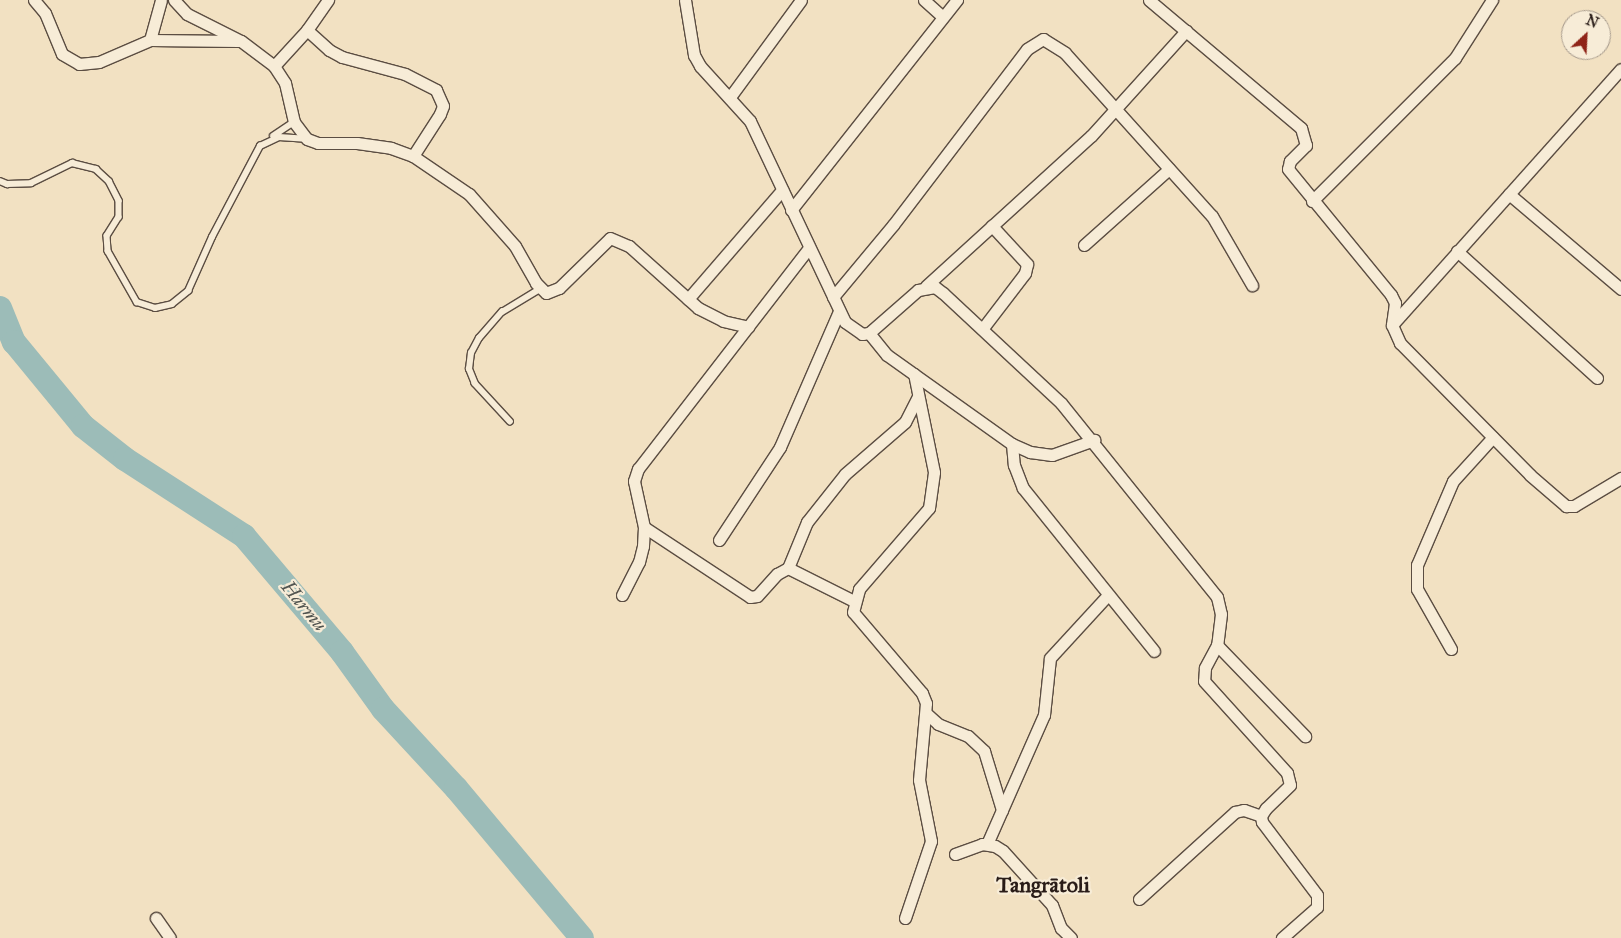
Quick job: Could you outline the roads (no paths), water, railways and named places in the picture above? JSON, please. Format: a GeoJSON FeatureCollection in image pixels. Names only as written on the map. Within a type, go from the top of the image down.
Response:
{"type":"FeatureCollection","features":[{"type":"Feature","properties":{"kind":"street"},"geometry":{"type":"LineString","coordinates":[[34,0],[45,13],[62,54],[79,64],[99,62],[150,40],[241,42]]}},
{"type":"Feature","properties":{"kind":"street"},"geometry":{"type":"LineString","coordinates":[[150,40],[161,0]]}},
{"type":"Feature","properties":{"kind":"street"},"geometry":{"type":"LineString","coordinates":[[174,0],[187,14],[241,42],[274,66],[285,83],[294,122],[307,139],[318,143],[373,144],[413,156],[469,194],[493,218],[515,246],[540,289],[552,293],[559,288],[600,244],[610,238],[628,246],[688,299],[716,318],[748,327]]}},
{"type":"Feature","properties":{"kind":"street"},"geometry":{"type":"LineString","coordinates":[[274,66],[307,30],[328,0]]}},
{"type":"Feature","properties":{"kind":"street"},"geometry":{"type":"LineString","coordinates":[[685,0],[694,55],[700,66],[750,121],[839,311],[853,330],[862,334],[869,333],[918,290],[926,286],[1114,112],[1186,31]]}},
{"type":"Feature","properties":{"kind":"street"},"geometry":{"type":"LineString","coordinates":[[730,97],[801,0]]}},
{"type":"Feature","properties":{"kind":"street"},"geometry":{"type":"LineString","coordinates":[[924,0],[942,17]]}},
{"type":"Feature","properties":{"kind":"street"},"geometry":{"type":"LineString","coordinates":[[791,210],[957,0]]}},
{"type":"Feature","properties":{"kind":"street"},"geometry":{"type":"LineString","coordinates":[[1149,0],[1301,128],[1306,145],[1290,161],[1288,169],[1312,201],[1391,296],[1395,304],[1392,325],[1400,343],[1492,437],[1557,501],[1566,506],[1574,506],[1621,478]]}},
{"type":"Feature","properties":{"kind":"street"},"geometry":{"type":"LineString","coordinates":[[1312,201],[1455,58],[1492,0]]}},
{"type":"Feature","properties":{"kind":"street"},"geometry":{"type":"LineString","coordinates":[[307,30],[329,50],[342,57],[405,74],[436,90],[443,106],[440,114],[413,156]]}},
{"type":"Feature","properties":{"kind":"street"},"geometry":{"type":"LineString","coordinates":[[833,298],[1035,41],[1052,43],[1065,53],[1114,112],[1212,216],[1252,285]]}},
{"type":"Feature","properties":{"kind":"street"},"geometry":{"type":"LineString","coordinates":[[1392,325],[1621,69]]}},
{"type":"Feature","properties":{"kind":"street"},"geometry":{"type":"LineString","coordinates":[[1084,245],[1169,169]]}},
{"type":"Feature","properties":{"kind":"street"},"geometry":{"type":"LineString","coordinates":[[688,299],[782,190]]}},
{"type":"Feature","properties":{"kind":"street"},"geometry":{"type":"LineString","coordinates":[[1509,194],[1621,289]]}},
{"type":"Feature","properties":{"kind":"street"},"geometry":{"type":"LineString","coordinates":[[983,328],[1025,273],[1027,264],[992,226]]}},
{"type":"Feature","properties":{"kind":"street"},"geometry":{"type":"LineString","coordinates":[[622,595],[639,562],[644,527],[635,497],[634,482],[638,470],[808,248]]}},
{"type":"Feature","properties":{"kind":"street"},"geometry":{"type":"LineString","coordinates":[[1458,251],[1597,378]]}},
{"type":"Feature","properties":{"kind":"street"},"geometry":{"type":"LineString","coordinates":[[926,286],[943,293],[1044,385],[1094,440],[1217,598],[1221,614],[1217,645],[1205,668],[1204,681],[1289,779],[1290,785],[1261,816]]}},
{"type":"Feature","properties":{"kind":"street"},"geometry":{"type":"LineString","coordinates":[[719,540],[780,447],[839,311]]}},
{"type":"Feature","properties":{"kind":"street"},"geometry":{"type":"LineString","coordinates":[[869,333],[880,349],[1012,444],[1030,452],[1052,455],[1094,440]]}},
{"type":"Feature","properties":{"kind":"street"},"geometry":{"type":"LineString","coordinates":[[905,918],[931,841],[919,780],[926,714],[922,693],[857,620],[854,601],[859,589],[929,508],[934,472],[914,374]]}},
{"type":"Feature","properties":{"kind":"street"},"geometry":{"type":"LineString","coordinates":[[788,568],[807,522],[845,474],[905,422],[918,397]]}},
{"type":"Feature","properties":{"kind":"street"},"geometry":{"type":"LineString","coordinates":[[1451,649],[1417,589],[1416,571],[1453,481],[1492,437]]}},
{"type":"Feature","properties":{"kind":"street"},"geometry":{"type":"LineString","coordinates":[[1012,444],[1014,465],[1023,488],[1154,651]]}},
{"type":"Feature","properties":{"kind":"street"},"geometry":{"type":"LineString","coordinates":[[644,527],[750,597],[757,596],[782,570],[788,568],[854,601]]}},
{"type":"Feature","properties":{"kind":"street"},"geometry":{"type":"LineString","coordinates":[[987,844],[1044,715],[1050,658],[1108,595]]}},
{"type":"Feature","properties":{"kind":"street"},"geometry":{"type":"LineString","coordinates":[[1217,645],[1305,736]]}},
{"type":"Feature","properties":{"kind":"street"},"geometry":{"type":"LineString","coordinates":[[926,714],[938,724],[968,736],[984,751],[1002,810]]}},
{"type":"Feature","properties":{"kind":"street"},"geometry":{"type":"LineString","coordinates":[[1139,899],[1234,812],[1244,810],[1261,816],[1317,896],[1317,907],[1282,938]]}},
{"type":"Feature","properties":{"kind":"street"},"geometry":{"type":"LineString","coordinates":[[955,854],[976,845],[987,844],[1003,852],[1052,905],[1061,928],[1071,938]]}},
{"type":"Feature","properties":{"kind":"street"},"geometry":{"type":"LineString","coordinates":[[156,918],[170,938]]}},
{"type":"Feature","properties":{"kind":"lane"},"geometry":{"type":"LineString","coordinates":[[0,181],[19,185],[72,163],[96,169],[109,181],[119,201],[119,217],[107,236],[108,251],[137,302],[155,308],[172,304],[188,291],[254,155],[270,139],[294,122]]}},
{"type":"Feature","properties":{"kind":"lane"},"geometry":{"type":"LineString","coordinates":[[270,139],[307,139]]}},
{"type":"Feature","properties":{"kind":"lane"},"geometry":{"type":"LineString","coordinates":[[510,422],[474,384],[469,369],[471,353],[479,338],[502,312],[540,289]]}},
{"type":"Feature","properties":{"kind":"waterway","name":"Harmu"},"geometry":{"type":"LineString","coordinates":[[0,308],[14,342],[83,426],[125,459],[244,536],[342,652],[383,709],[456,788],[582,938]]}},
{"type":"Feature","properties":{"kind":"district","name":"Tangrātoli"},"geometry":{"type":"Point","coordinates":[1043,885]}}]}
